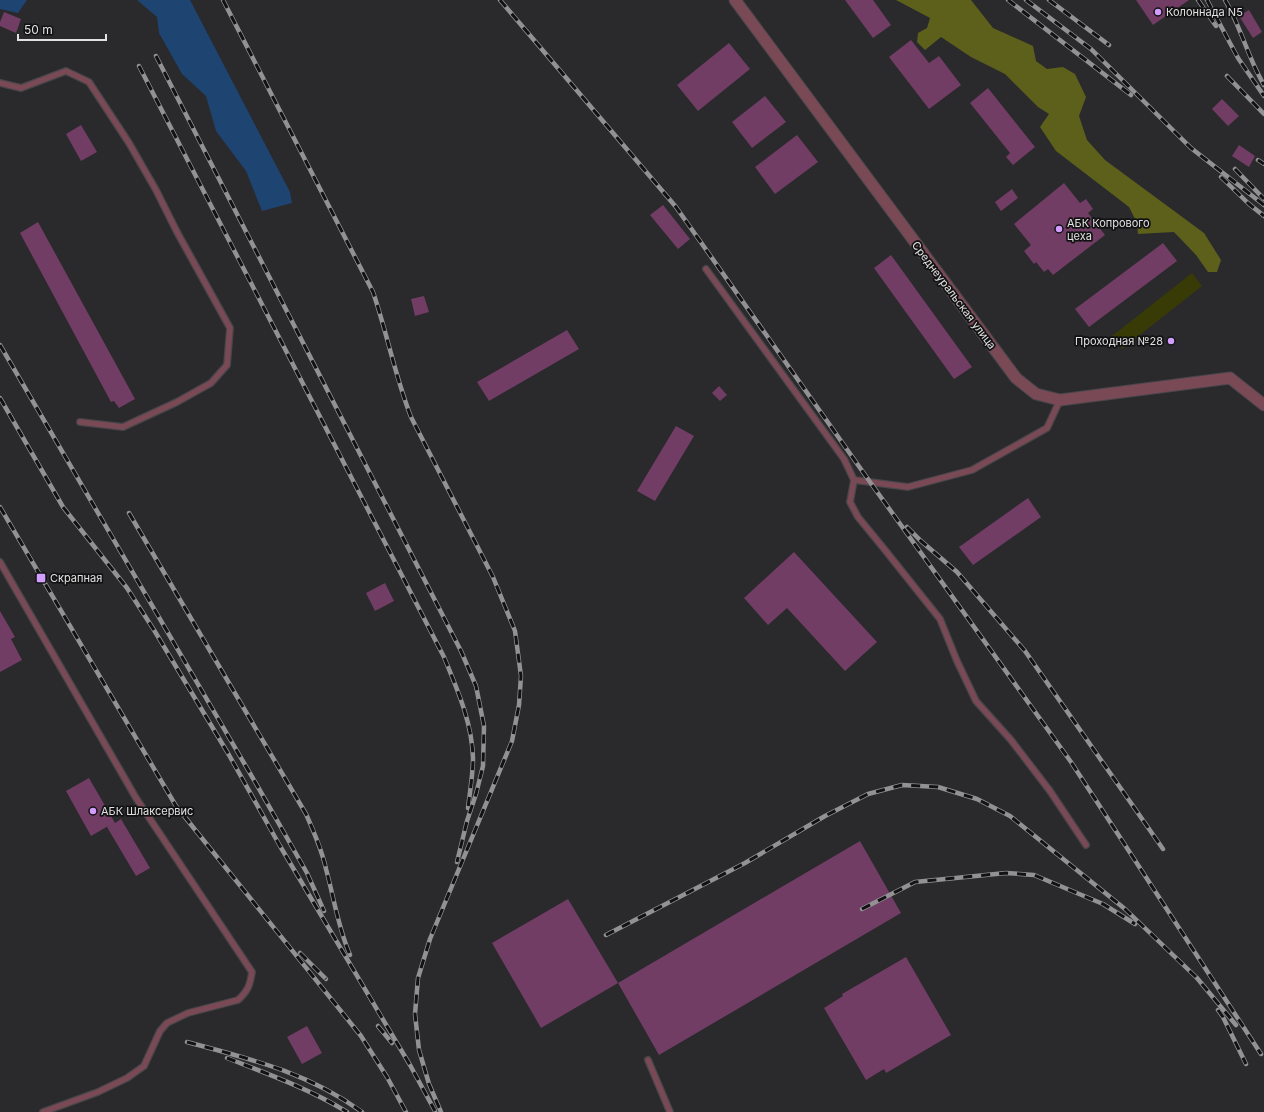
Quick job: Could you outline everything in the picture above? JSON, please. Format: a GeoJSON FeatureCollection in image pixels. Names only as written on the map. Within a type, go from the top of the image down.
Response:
{"type":"FeatureCollection","features":[{"type":"Feature","properties":{"kind":"street","name":"Среднеуральская улица"},"geometry":{"type":"LineString","coordinates":[[735,0],[1016,378],[1036,394],[1060,400],[1230,378],[1264,405]]}},
{"type":"Feature","properties":{"kind":"lane"},"geometry":{"type":"LineString","coordinates":[[0,83],[21,88],[66,71],[89,82],[129,143],[156,190],[230,328],[227,365],[211,383],[177,402],[123,427],[80,422]]}},
{"type":"Feature","properties":{"kind":"lane"},"geometry":{"type":"LineString","coordinates":[[706,269],[844,459],[854,480],[850,502],[858,517],[940,619],[957,661],[976,701],[1011,740],[1050,791],[1086,845]]}},
{"type":"Feature","properties":{"kind":"lane"},"geometry":{"type":"LineString","coordinates":[[854,480],[908,487],[972,470],[1047,428],[1060,400]]}},
{"type":"Feature","properties":{"kind":"lane"},"geometry":{"type":"LineString","coordinates":[[0,562],[136,798],[252,972],[250,985],[244,995],[238,1000],[188,1013],[166,1023],[160,1031],[144,1066],[127,1078],[98,1092],[43,1112]]}},
{"type":"Feature","properties":{"kind":"lane"},"geometry":{"type":"LineString","coordinates":[[648,1060],[670,1112]]}},
{"type":"Feature","properties":{"kind":"shaded area"},"geometry":{"type":"Polygon","coordinates":[[[896,0],[971,0],[993,28],[1033,46],[1036,61],[1047,69],[1063,67],[1075,74],[1086,97],[1079,116],[1087,140],[1105,160],[1204,233],[1221,260],[1217,272],[1208,272],[1196,255],[1174,232],[1138,234],[1137,223],[1129,207],[1056,151],[1040,127],[1049,114],[1038,107],[1005,74],[971,57],[941,37],[925,50],[917,42],[918,33],[927,28],[930,18],[896,0]]]}},
{"type":"Feature","properties":{"kind":"shaded area"},"geometry":{"type":"Polygon","coordinates":[[[1192,273],[1202,286],[1122,349],[1112,336],[1192,273]]]}},
{"type":"Feature","properties":{"kind":"water"},"geometry":{"type":"Polygon","coordinates":[[[0,0],[27,0],[18,13],[0,9],[0,0]]]}},
{"type":"Feature","properties":{"kind":"water"},"geometry":{"type":"Polygon","coordinates":[[[137,0],[190,0],[290,192],[292,203],[262,211],[246,171],[216,131],[206,96],[182,74],[159,33],[157,17],[137,0]]]}},
{"type":"Feature","properties":{"kind":"building"},"geometry":{"type":"Polygon","coordinates":[[[845,0],[873,0],[891,25],[873,38],[845,0]]]}},
{"type":"Feature","properties":{"kind":"building","name":"Колоннада N5"},"geometry":{"type":"Polygon","coordinates":[[[1136,0],[1189,0],[1153,25],[1136,0]]]}},
{"type":"Feature","properties":{"kind":"building"},"geometry":{"type":"Polygon","coordinates":[[[1249,10],[1262,32],[1253,38],[1239,16],[1249,10]]]}},
{"type":"Feature","properties":{"kind":"building"},"geometry":{"type":"Polygon","coordinates":[[[4,12],[21,19],[16,33],[0,26],[4,12]]]}},
{"type":"Feature","properties":{"kind":"building"},"geometry":{"type":"Polygon","coordinates":[[[911,40],[929,63],[939,56],[961,85],[929,109],[889,57],[911,40]]]}},
{"type":"Feature","properties":{"kind":"building"},"geometry":{"type":"Polygon","coordinates":[[[729,43],[750,69],[698,111],[677,85],[729,43]]]}},
{"type":"Feature","properties":{"kind":"building"},"geometry":{"type":"Polygon","coordinates":[[[988,88],[1035,147],[1013,165],[1006,157],[1010,153],[970,103],[988,88]]]}},
{"type":"Feature","properties":{"kind":"building"},"geometry":{"type":"Polygon","coordinates":[[[765,96],[786,122],[752,148],[732,122],[765,96]]]}},
{"type":"Feature","properties":{"kind":"building"},"geometry":{"type":"Polygon","coordinates":[[[1222,99],[1239,116],[1228,126],[1212,109],[1222,99]]]}},
{"type":"Feature","properties":{"kind":"building"},"geometry":{"type":"Polygon","coordinates":[[[81,125],[97,152],[81,161],[66,134],[81,125]]]}},
{"type":"Feature","properties":{"kind":"building"},"geometry":{"type":"Polygon","coordinates":[[[797,135],[818,162],[775,194],[755,167],[797,135]]]}},
{"type":"Feature","properties":{"kind":"building"},"geometry":{"type":"Polygon","coordinates":[[[1239,145],[1255,156],[1249,167],[1232,156],[1239,145]]]}},
{"type":"Feature","properties":{"kind":"building","name":"АБК Копрового цеха"},"geometry":{"type":"Polygon","coordinates":[[[1064,183],[1080,203],[1086,199],[1093,209],[1088,213],[1105,235],[1053,275],[1048,269],[1044,272],[1036,262],[1034,264],[1024,251],[1031,245],[1014,224],[1064,183]]]}},
{"type":"Feature","properties":{"kind":"building"},"geometry":{"type":"Polygon","coordinates":[[[1012,189],[1018,198],[1001,211],[995,202],[1012,189]]]}},
{"type":"Feature","properties":{"kind":"building"},"geometry":{"type":"Polygon","coordinates":[[[663,205],[690,239],[678,249],[650,215],[663,205]]]}},
{"type":"Feature","properties":{"kind":"building"},"geometry":{"type":"Polygon","coordinates":[[[38,222],[135,399],[119,408],[114,401],[111,402],[20,233],[38,222]]]}},
{"type":"Feature","properties":{"kind":"building"},"geometry":{"type":"Polygon","coordinates":[[[1163,243],[1177,261],[1089,327],[1075,309],[1163,243]]]}},
{"type":"Feature","properties":{"kind":"building"},"geometry":{"type":"Polygon","coordinates":[[[891,255],[972,367],[954,379],[874,268],[891,255]]]}},
{"type":"Feature","properties":{"kind":"building"},"geometry":{"type":"Polygon","coordinates":[[[424,296],[429,312],[415,316],[411,299],[424,296]]]}},
{"type":"Feature","properties":{"kind":"building"},"geometry":{"type":"Polygon","coordinates":[[[567,330],[579,349],[489,401],[477,382],[567,330]]]}},
{"type":"Feature","properties":{"kind":"building"},"geometry":{"type":"Polygon","coordinates":[[[719,386],[727,395],[720,401],[712,393],[719,386]]]}},
{"type":"Feature","properties":{"kind":"building"},"geometry":{"type":"Polygon","coordinates":[[[676,426],[694,436],[655,501],[637,491],[676,426]]]}},
{"type":"Feature","properties":{"kind":"building"},"geometry":{"type":"Polygon","coordinates":[[[1028,498],[1041,517],[973,565],[959,547],[1028,498]]]}},
{"type":"Feature","properties":{"kind":"building"},"geometry":{"type":"Polygon","coordinates":[[[794,552],[877,642],[845,671],[787,608],[768,625],[744,598],[794,552]]]}},
{"type":"Feature","properties":{"kind":"building"},"geometry":{"type":"Polygon","coordinates":[[[385,583],[394,601],[375,611],[366,593],[385,583]]]}},
{"type":"Feature","properties":{"kind":"building"},"geometry":{"type":"Polygon","coordinates":[[[0,611],[15,637],[11,639],[22,660],[0,672],[0,611]]]}},
{"type":"Feature","properties":{"kind":"building","name":"АБК Шлаксервис"},"geometry":{"type":"Polygon","coordinates":[[[89,778],[115,823],[121,819],[150,868],[136,876],[107,827],[110,825],[91,836],[66,791],[89,778]]]}},
{"type":"Feature","properties":{"kind":"building"},"geometry":{"type":"Polygon","coordinates":[[[860,841],[901,913],[659,1055],[618,983],[860,841]]]}},
{"type":"Feature","properties":{"kind":"building"},"geometry":{"type":"Polygon","coordinates":[[[568,899],[618,983],[541,1028],[492,943],[568,899]]]}},
{"type":"Feature","properties":{"kind":"building"},"geometry":{"type":"Polygon","coordinates":[[[906,957],[951,1035],[886,1073],[884,1069],[866,1080],[824,1008],[843,996],[842,994],[906,957]]]}},
{"type":"Feature","properties":{"kind":"building"},"geometry":{"type":"Polygon","coordinates":[[[307,1026],[322,1053],[302,1064],[287,1037],[307,1026]]]}},
{"type":"Feature","properties":{"kind":"railway"},"geometry":{"type":"LineString","coordinates":[[223,0],[373,292],[400,386],[411,417],[493,577],[515,631],[521,676],[519,705],[512,741],[430,939],[418,978],[415,1014],[419,1050],[429,1084],[441,1112]]}},
{"type":"Feature","properties":{"kind":"railway"},"geometry":{"type":"LineString","coordinates":[[500,0],[676,207],[870,482],[1071,762],[1261,1054]]}},
{"type":"Feature","properties":{"kind":"railway"},"geometry":{"type":"LineString","coordinates":[[1008,0],[1131,95]]}},
{"type":"Feature","properties":{"kind":"railway"},"geometry":{"type":"LineString","coordinates":[[1026,0],[1091,49],[1191,148],[1264,205]]}},
{"type":"Feature","properties":{"kind":"railway"},"geometry":{"type":"LineString","coordinates":[[1049,0],[1109,45]]}},
{"type":"Feature","properties":{"kind":"railway"},"geometry":{"type":"LineString","coordinates":[[1198,0],[1216,26]]}},
{"type":"Feature","properties":{"kind":"railway"},"geometry":{"type":"LineString","coordinates":[[1207,0],[1238,58],[1264,96]]}},
{"type":"Feature","properties":{"kind":"railway"},"geometry":{"type":"LineString","coordinates":[[1225,0],[1231,10],[1253,64],[1264,85]]}},
{"type":"Feature","properties":{"kind":"railway"},"geometry":{"type":"LineString","coordinates":[[156,56],[461,651],[476,686],[484,726],[483,766],[457,862]]}},
{"type":"Feature","properties":{"kind":"railway"},"geometry":{"type":"LineString","coordinates":[[139,66],[444,657],[463,706],[470,732],[473,758],[468,808]]}},
{"type":"Feature","properties":{"kind":"railway"},"geometry":{"type":"LineString","coordinates":[[1227,76],[1264,114]]}},
{"type":"Feature","properties":{"kind":"railway"},"geometry":{"type":"LineString","coordinates":[[1258,160],[1264,164]]}},
{"type":"Feature","properties":{"kind":"railway"},"geometry":{"type":"LineString","coordinates":[[1235,169],[1264,199]]}},
{"type":"Feature","properties":{"kind":"railway"},"geometry":{"type":"LineString","coordinates":[[1221,177],[1264,216]]}},
{"type":"Feature","properties":{"kind":"railway"},"geometry":{"type":"LineString","coordinates":[[0,345],[258,787],[307,873],[324,911]]}},
{"type":"Feature","properties":{"kind":"railway"},"geometry":{"type":"LineString","coordinates":[[0,398],[63,507],[127,588],[154,630],[229,755],[280,846],[410,1065],[435,1111]]}},
{"type":"Feature","properties":{"kind":"railway"},"geometry":{"type":"LineString","coordinates":[[0,507],[176,806],[361,1036],[387,1077],[406,1112]]}},
{"type":"Feature","properties":{"kind":"railway"},"geometry":{"type":"LineString","coordinates":[[129,513],[306,814],[322,855],[339,923],[350,955]]}},
{"type":"Feature","properties":{"kind":"railway"},"geometry":{"type":"LineString","coordinates":[[907,527],[957,572],[1025,651],[1163,849]]}},
{"type":"Feature","properties":{"kind":"railway"},"geometry":{"type":"LineString","coordinates":[[606,935],[745,863],[825,816],[868,794],[902,785],[938,787],[977,799],[1010,816],[1125,909],[1197,978],[1236,1025]]}},
{"type":"Feature","properties":{"kind":"railway"},"geometry":{"type":"LineString","coordinates":[[862,909],[915,882],[1006,873],[1034,875],[1103,904],[1135,924]]}},
{"type":"Feature","properties":{"kind":"railway"},"geometry":{"type":"LineString","coordinates":[[300,953],[326,979]]}},
{"type":"Feature","properties":{"kind":"railway"},"geometry":{"type":"LineString","coordinates":[[1218,1010],[1223,1017],[1246,1064]]}},
{"type":"Feature","properties":{"kind":"railway"},"geometry":{"type":"LineString","coordinates":[[378,1026],[392,1043]]}},
{"type":"Feature","properties":{"kind":"railway"},"geometry":{"type":"LineString","coordinates":[[187,1042],[278,1068],[320,1087],[341,1098],[362,1112]]}},
{"type":"Feature","properties":{"kind":"railway"},"geometry":{"type":"LineString","coordinates":[[227,1058],[304,1089],[347,1112]]}},
{"type":"Feature","properties":{"kind":"place","name":"Колоннада N5"},"geometry":{"type":"Point","coordinates":[1158,12]}},
{"type":"Feature","properties":{"kind":"place","name":"АБК Копрового цеха"},"geometry":{"type":"Point","coordinates":[1059,229]}},
{"type":"Feature","properties":{"kind":"place","name":"Проходная №28"},"geometry":{"type":"Point","coordinates":[1171,341]}},
{"type":"Feature","properties":{"kind":"place","name":"Скрапная"},"geometry":{"type":"Point","coordinates":[41,578]}},
{"type":"Feature","properties":{"kind":"place","name":"АБК Шлаксервис"},"geometry":{"type":"Point","coordinates":[93,811]}}]}
